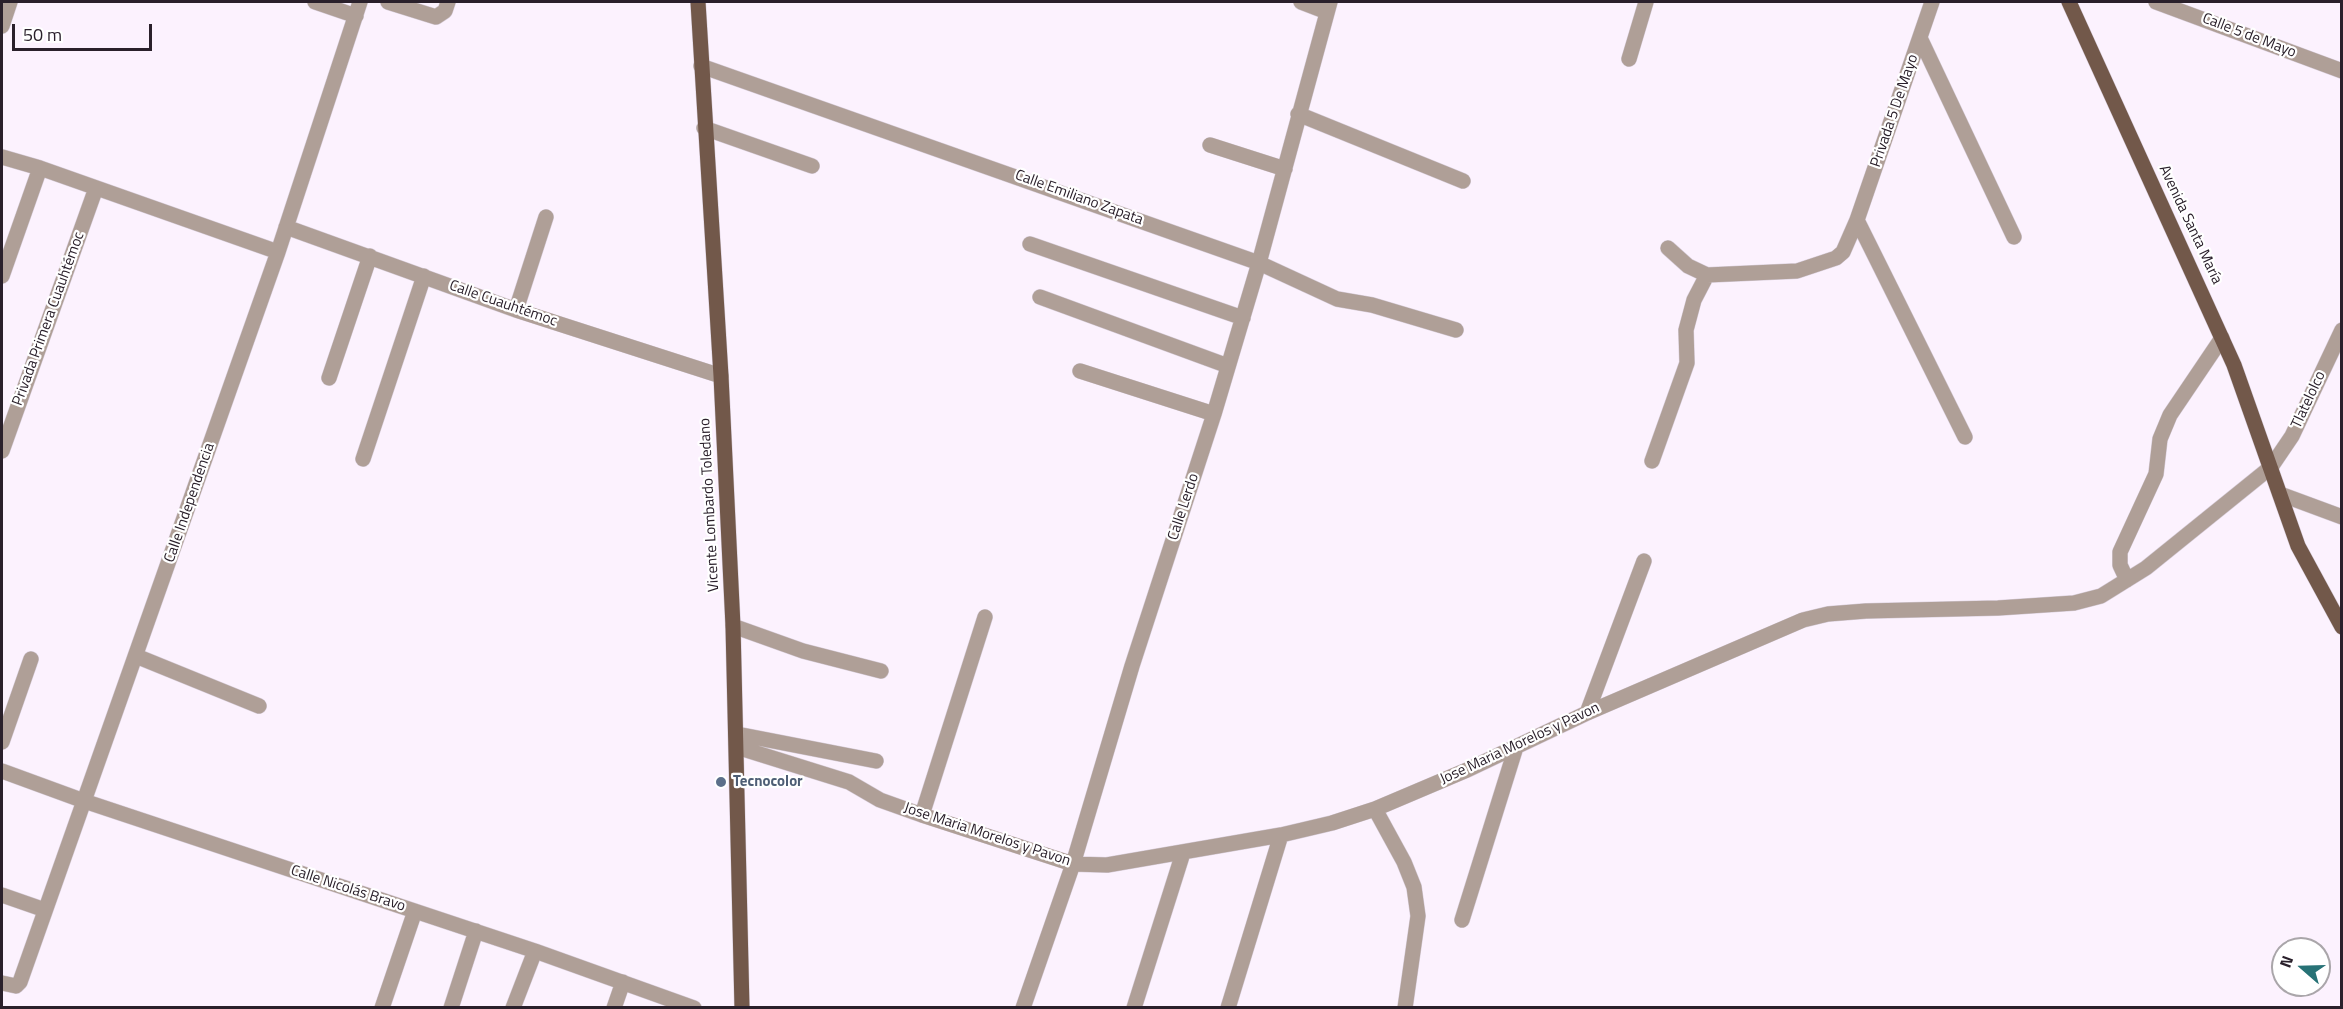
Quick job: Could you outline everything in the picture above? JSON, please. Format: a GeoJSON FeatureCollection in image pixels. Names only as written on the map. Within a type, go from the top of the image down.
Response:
{"type":"FeatureCollection","features":[{"type":"Feature","properties":{"kind":"main road","name":"Vicente Lombardo Toledano"},"geometry":{"type":"LineString","coordinates":[[698,2],[721,376],[733,626],[742,1008]]}},
{"type":"Feature","properties":{"kind":"main road","name":"Avenida Santa María"},"geometry":{"type":"LineString","coordinates":[[2069,2],[2222,338],[2298,546],[2342,627]]}},
{"type":"Feature","properties":{"kind":"street"},"geometry":{"type":"LineString","coordinates":[[2,26],[10,2]]}},
{"type":"Feature","properties":{"kind":"street"},"geometry":{"type":"LineString","coordinates":[[315,2],[358,9]]}},
{"type":"Feature","properties":{"kind":"street"},"geometry":{"type":"LineString","coordinates":[[387,2],[436,17],[445,11],[448,2]]}},
{"type":"Feature","properties":{"kind":"street"},"geometry":{"type":"LineString","coordinates":[[1301,2],[1329,7]]}},
{"type":"Feature","properties":{"kind":"street"},"geometry":{"type":"LineString","coordinates":[[1629,59],[1646,2]]}},
{"type":"Feature","properties":{"kind":"street","name":"Privada 5 De Mayo"},"geometry":{"type":"LineString","coordinates":[[1707,275],[1797,271],[1827,263],[1843,252],[1857,220],[1932,2]]}},
{"type":"Feature","properties":{"kind":"street","name":"Calle 5 de Mayo"},"geometry":{"type":"LineString","coordinates":[[2156,2],[2342,71]]}},
{"type":"Feature","properties":{"kind":"street","name":"Calle Lerdo"},"geometry":{"type":"LineString","coordinates":[[1023,1008],[1072,864],[1132,666],[1214,414],[1259,263],[1329,7]]}},
{"type":"Feature","properties":{"kind":"street","name":"Calle Independencia"},"geometry":{"type":"LineString","coordinates":[[2,983],[19,985],[278,252],[358,9]]}},
{"type":"Feature","properties":{"kind":"street"},"geometry":{"type":"LineString","coordinates":[[1920,38],[2014,237]]}},
{"type":"Feature","properties":{"kind":"street","name":"Calle Emiliano Zapata"},"geometry":{"type":"LineString","coordinates":[[701,66],[1259,263],[1336,298],[1372,305],[1456,330]]}},
{"type":"Feature","properties":{"kind":"street"},"geometry":{"type":"LineString","coordinates":[[1298,114],[1463,181]]}},
{"type":"Feature","properties":{"kind":"street"},"geometry":{"type":"LineString","coordinates":[[704,128],[812,165]]}},
{"type":"Feature","properties":{"kind":"street"},"geometry":{"type":"LineString","coordinates":[[1210,145],[1285,169]]}},
{"type":"Feature","properties":{"kind":"street"},"geometry":{"type":"LineString","coordinates":[[2,157],[40,168],[278,252]]}},
{"type":"Feature","properties":{"kind":"street"},"geometry":{"type":"LineString","coordinates":[[2,276],[40,168]]}},
{"type":"Feature","properties":{"kind":"street","name":"Privada Primera Cuauhtémoc"},"geometry":{"type":"LineString","coordinates":[[2,450],[96,188]]}},
{"type":"Feature","properties":{"kind":"street"},"geometry":{"type":"LineString","coordinates":[[516,310],[546,217]]}},
{"type":"Feature","properties":{"kind":"street"},"geometry":{"type":"LineString","coordinates":[[1857,220],[1965,437]]}},
{"type":"Feature","properties":{"kind":"street","name":"Calle Cuauhtémoc"},"geometry":{"type":"LineString","coordinates":[[286,228],[516,310],[721,376]]}},
{"type":"Feature","properties":{"kind":"street"},"geometry":{"type":"LineString","coordinates":[[1030,244],[1243,318]]}},
{"type":"Feature","properties":{"kind":"street"},"geometry":{"type":"LineString","coordinates":[[1652,461],[1687,363],[1686,330],[1694,300],[1707,275],[1688,266],[1668,248]]}},
{"type":"Feature","properties":{"kind":"street"},"geometry":{"type":"LineString","coordinates":[[329,378],[369,256]]}},
{"type":"Feature","properties":{"kind":"street"},"geometry":{"type":"LineString","coordinates":[[363,459],[423,276]]}},
{"type":"Feature","properties":{"kind":"street"},"geometry":{"type":"LineString","coordinates":[[1040,297],[1228,366]]}},
{"type":"Feature","properties":{"kind":"street","name":"Tlatelolco"},"geometry":{"type":"LineString","coordinates":[[2271,467],[2292,436],[2342,330]]}},
{"type":"Feature","properties":{"kind":"street"},"geometry":{"type":"LineString","coordinates":[[2127,580],[2120,565],[2120,552],[2156,474],[2163,429],[2222,338]]}},
{"type":"Feature","properties":{"kind":"street"},"geometry":{"type":"LineString","coordinates":[[1080,371],[1214,414]]}},
{"type":"Feature","properties":{"kind":"street","name":"Jose Maria Morelos y Pavon"},"geometry":{"type":"LineString","coordinates":[[737,741],[849,782],[880,800],[1072,864],[1107,865],[1281,835],[1332,823],[1375,809],[1587,713],[1803,620],[1828,614],[1866,611],[1998,608],[2074,603],[2101,596],[2146,568],[2271,467]]}},
{"type":"Feature","properties":{"kind":"street"},"geometry":{"type":"LineString","coordinates":[[2280,494],[2342,517]]}},
{"type":"Feature","properties":{"kind":"street"},"geometry":{"type":"LineString","coordinates":[[1587,713],[1644,561]]}},
{"type":"Feature","properties":{"kind":"street"},"geometry":{"type":"LineString","coordinates":[[922,815],[985,617]]}},
{"type":"Feature","properties":{"kind":"street"},"geometry":{"type":"LineString","coordinates":[[733,626],[803,651],[881,671]]}},
{"type":"Feature","properties":{"kind":"street"},"geometry":{"type":"LineString","coordinates":[[136,657],[259,706]]}},
{"type":"Feature","properties":{"kind":"street"},"geometry":{"type":"LineString","coordinates":[[2,742],[31,660]]}},
{"type":"Feature","properties":{"kind":"street"},"geometry":{"type":"LineString","coordinates":[[737,741],[876,761]]}},
{"type":"Feature","properties":{"kind":"street"},"geometry":{"type":"LineString","coordinates":[[1462,920],[1516,747]]}},
{"type":"Feature","properties":{"kind":"street","name":"Calle Nicolás Bravo"},"geometry":{"type":"LineString","coordinates":[[2,771],[84,801],[535,951],[693,1008]]}},
{"type":"Feature","properties":{"kind":"street"},"geometry":{"type":"LineString","coordinates":[[1375,809],[1404,862],[1414,887],[1418,916],[1405,1008]]}},
{"type":"Feature","properties":{"kind":"street"},"geometry":{"type":"LineString","coordinates":[[1228,1008],[1281,835]]}},
{"type":"Feature","properties":{"kind":"street"},"geometry":{"type":"LineString","coordinates":[[1134,1008],[1183,852]]}},
{"type":"Feature","properties":{"kind":"street"},"geometry":{"type":"LineString","coordinates":[[2,895],[45,910]]}},
{"type":"Feature","properties":{"kind":"street"},"geometry":{"type":"LineString","coordinates":[[382,1008],[415,911]]}},
{"type":"Feature","properties":{"kind":"street"},"geometry":{"type":"LineString","coordinates":[[451,1008],[476,931]]}},
{"type":"Feature","properties":{"kind":"street"},"geometry":{"type":"LineString","coordinates":[[513,1008],[535,951]]}},
{"type":"Feature","properties":{"kind":"street"},"geometry":{"type":"LineString","coordinates":[[615,1008],[623,982]]}},
{"type":"Feature","properties":{"kind":"place","name":"Tecnocolor"},"geometry":{"type":"Point","coordinates":[721,782]}}]}
